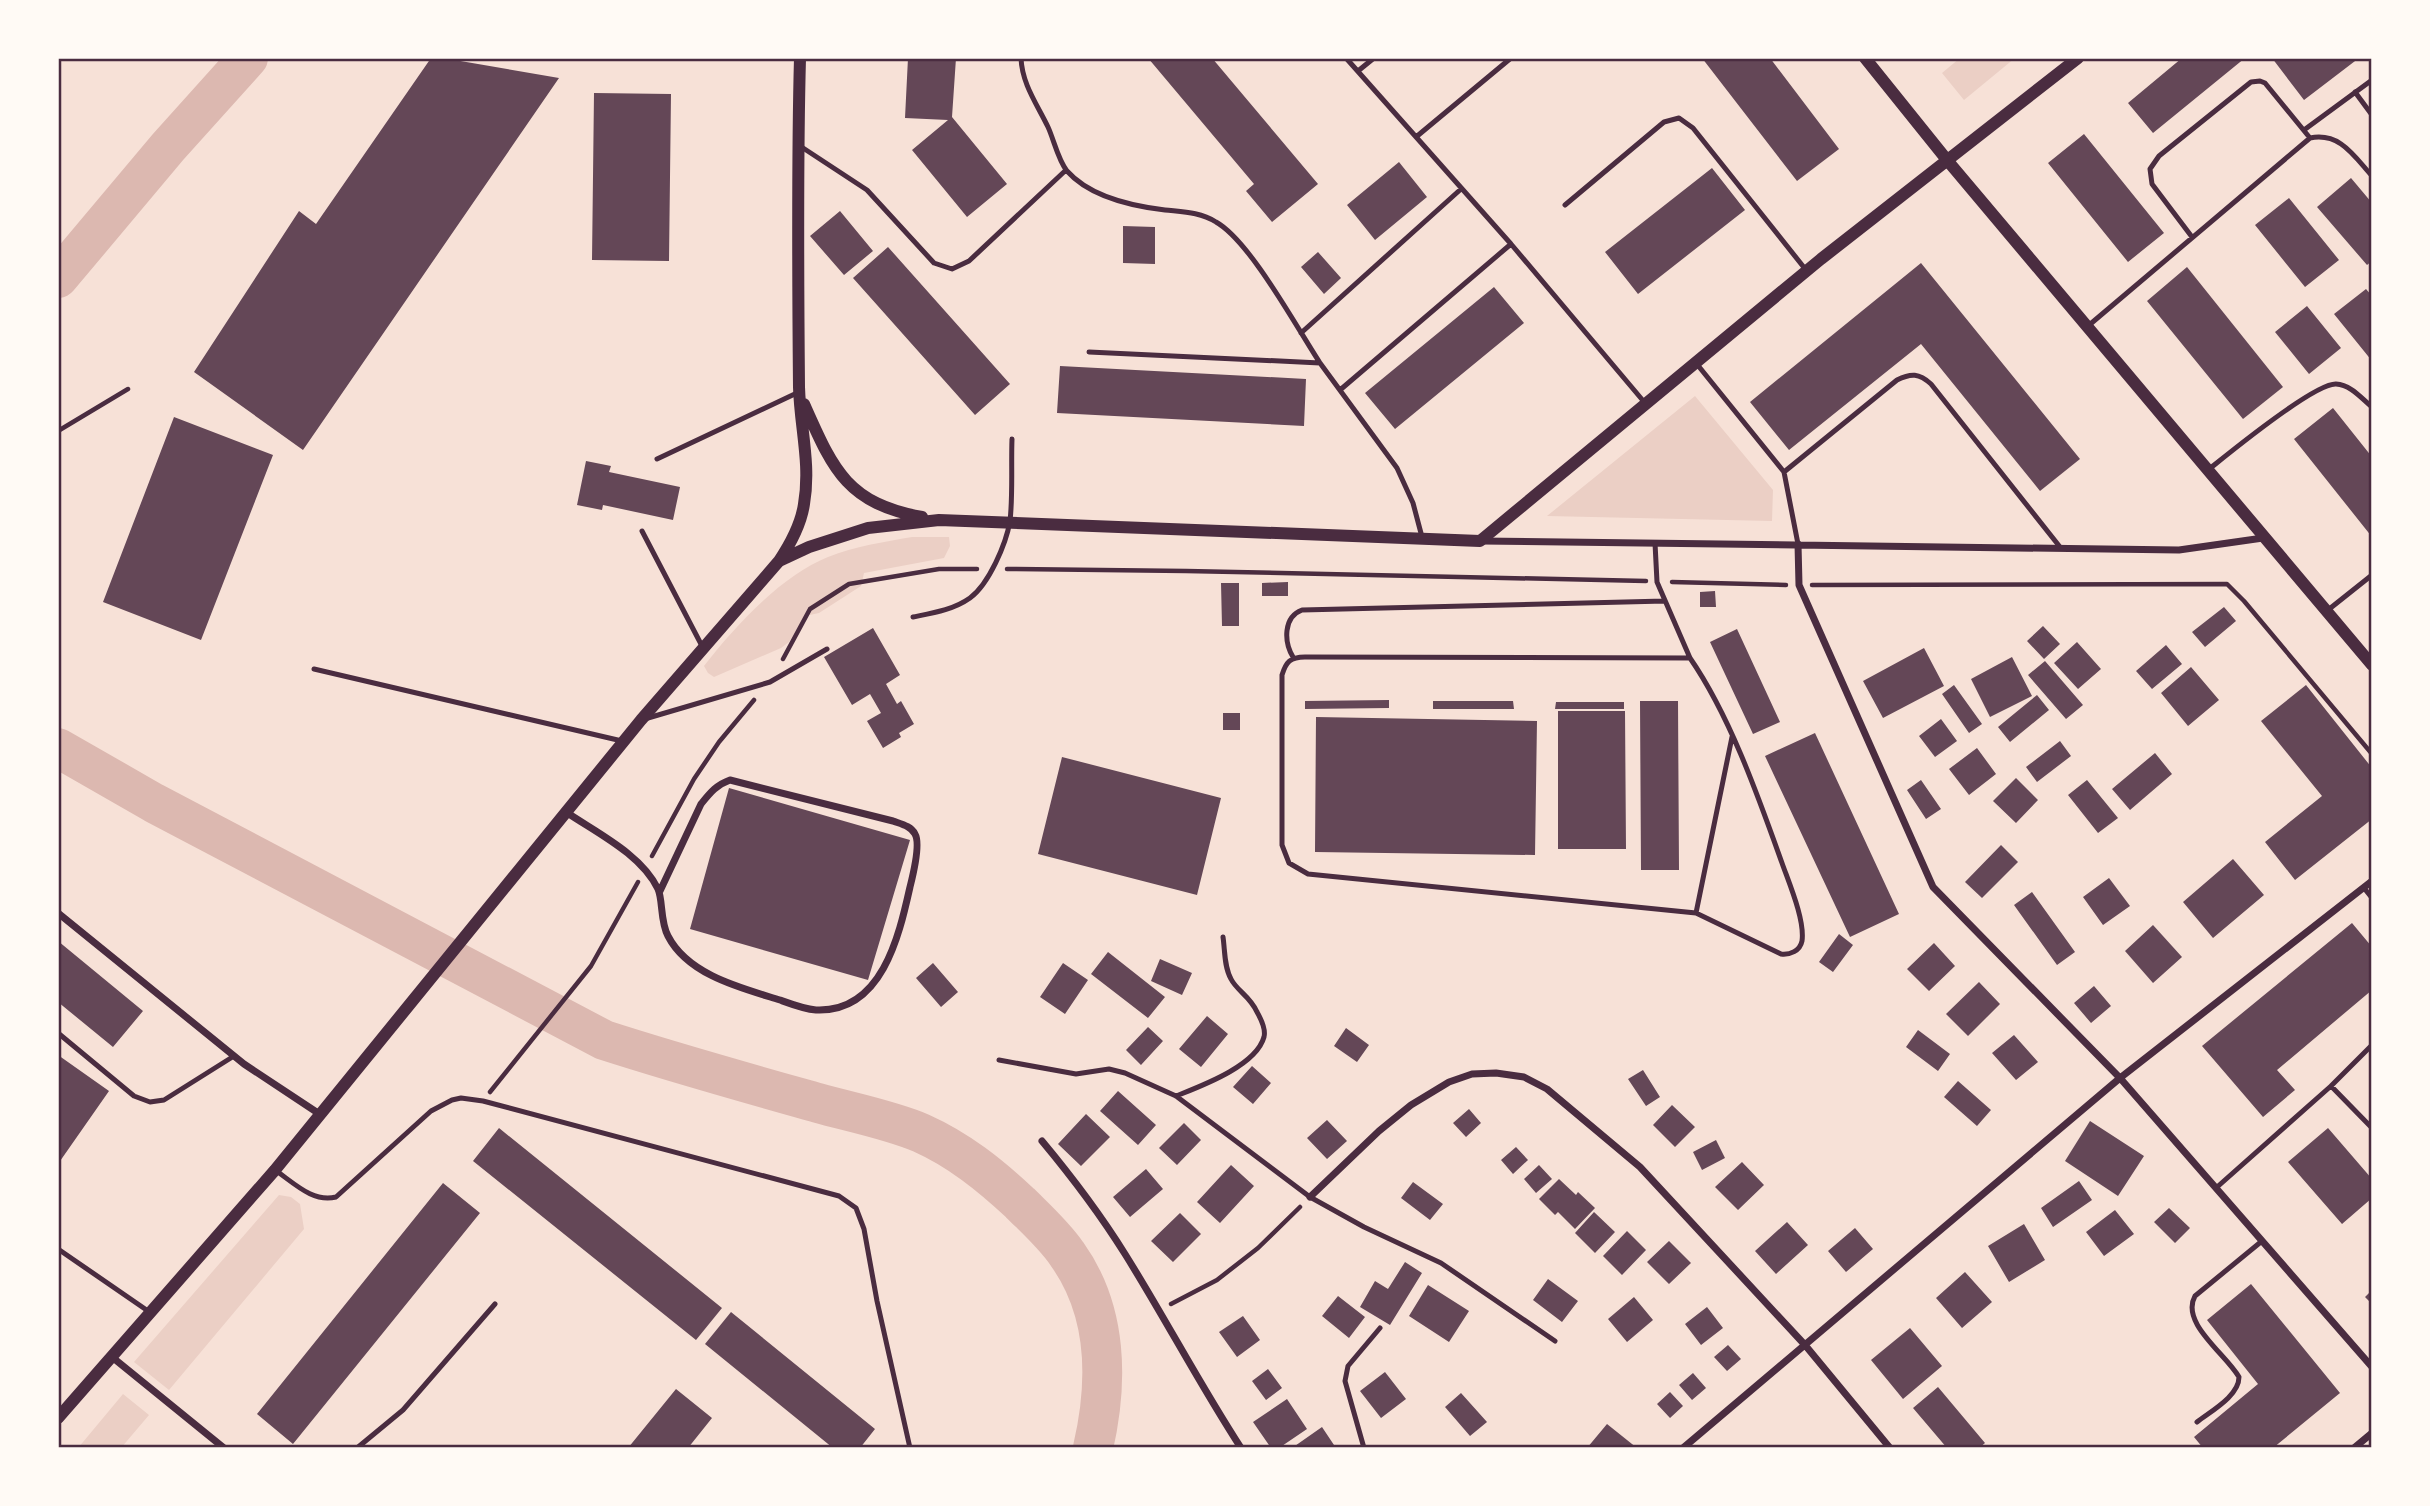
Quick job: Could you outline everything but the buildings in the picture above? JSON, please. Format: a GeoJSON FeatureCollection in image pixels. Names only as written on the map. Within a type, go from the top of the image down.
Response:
{"type":"FeatureCollection","features":[{"type":"Feature","properties":{"kind":"street"},"geometry":{"type":"LineString","coordinates":[[58,1418],[275,1170],[641,720],[779,561],[799,524],[808,473],[799,392],[800,58]]}},
{"type":"Feature","properties":{"kind":"street"},"geometry":{"type":"LineString","coordinates":[[1865,58],[1947,160],[2372,665]]}},
{"type":"Feature","properties":{"kind":"street"},"geometry":{"type":"LineString","coordinates":[[1480,541],[1695,362],[2078,58]]}},
{"type":"Feature","properties":{"kind":"street"},"geometry":{"type":"LineString","coordinates":[[799,392],[822,444],[849,485],[880,505],[939,520]]}},
{"type":"Feature","properties":{"kind":"street"},"geometry":{"type":"LineString","coordinates":[[779,561],[809,547],[868,528],[939,520],[1480,541],[2179,550],[2263,538]]}},
{"type":"Feature","properties":{"kind":"street"},"geometry":{"type":"LineString","coordinates":[[1798,544],[1799,585],[1933,887],[2120,1078],[2372,1367]]}},
{"type":"Feature","properties":{"kind":"street"},"geometry":{"type":"LineString","coordinates":[[566,812],[627,852],[644,871],[660,891],[660,913],[667,935],[679,953],[702,970],[730,985],[816,1010],[839,1006],[859,997],[879,977],[891,956],[913,876],[916,835],[909,827],[893,821],[730,780],[710,791],[701,804],[660,891]]}},
{"type":"Feature","properties":{"kind":"street"},"geometry":{"type":"LineString","coordinates":[[1683,1448],[2120,1078],[2372,881]]}},
{"type":"Feature","properties":{"kind":"street"},"geometry":{"type":"LineString","coordinates":[[58,913],[234,1056],[321,1115]]}},
{"type":"Feature","properties":{"kind":"street"},"geometry":{"type":"LineString","coordinates":[[1310,1197],[1379,1130],[1411,1105],[1449,1082],[1472,1074],[1496,1073],[1524,1077],[1547,1089],[1640,1167],[1805,1345],[1890,1448]]}},
{"type":"Feature","properties":{"kind":"street"},"geometry":{"type":"LineString","coordinates":[[1042,1141],[1074,1179],[1125,1253],[1214,1408],[1241,1448]]}},
{"type":"Feature","properties":{"kind":"street"},"geometry":{"type":"LineString","coordinates":[[113,1357],[224,1448]]}},
{"type":"Feature","properties":{"kind":"street"},"geometry":{"type":"LineString","coordinates":[[2354,1448],[2372,1433]]}},
{"type":"Feature","properties":{"kind":"lane"},"geometry":{"type":"LineString","coordinates":[[1021,58],[1031,95],[1047,124],[1066,170],[1091,190],[1112,198],[1133,205],[1192,212],[1217,222],[1241,243],[1320,363],[1397,468],[1413,503],[1423,540]]}},
{"type":"Feature","properties":{"kind":"lane"},"geometry":{"type":"LineString","coordinates":[[1346,58],[1511,244],[1645,403]]}},
{"type":"Feature","properties":{"kind":"lane"},"geometry":{"type":"LineString","coordinates":[[1358,71],[1374,58]]}},
{"type":"Feature","properties":{"kind":"lane"},"geometry":{"type":"LineString","coordinates":[[1416,137],[1511,58]]}},
{"type":"Feature","properties":{"kind":"lane"},"geometry":{"type":"LineString","coordinates":[[2304,130],[2372,80]]}},
{"type":"Feature","properties":{"kind":"lane"},"geometry":{"type":"LineString","coordinates":[[2192,237],[2152,184],[2150,169],[2160,156],[2251,82],[2256,81],[2265,83],[2310,138]]}},
{"type":"Feature","properties":{"kind":"lane"},"geometry":{"type":"LineString","coordinates":[[2355,92],[2372,115]]}},
{"type":"Feature","properties":{"kind":"lane"},"geometry":{"type":"LineString","coordinates":[[1565,205],[1664,122],[1679,118],[1693,128],[1808,272]]}},
{"type":"Feature","properties":{"kind":"lane"},"geometry":{"type":"LineString","coordinates":[[2088,326],[2310,138],[2320,136],[2339,140],[2372,176]]}},
{"type":"Feature","properties":{"kind":"lane"},"geometry":{"type":"LineString","coordinates":[[798,144],[867,190],[934,262],[952,269],[969,261],[1066,170]]}},
{"type":"Feature","properties":{"kind":"lane"},"geometry":{"type":"LineString","coordinates":[[1301,333],[1461,189]]}},
{"type":"Feature","properties":{"kind":"lane"},"geometry":{"type":"LineString","coordinates":[[1340,390],[1511,244]]}},
{"type":"Feature","properties":{"kind":"lane"},"geometry":{"type":"LineString","coordinates":[[1089,352],[1320,363]]}},
{"type":"Feature","properties":{"kind":"lane"},"geometry":{"type":"LineString","coordinates":[[1695,362],[1784,472],[1798,544]]}},
{"type":"Feature","properties":{"kind":"lane"},"geometry":{"type":"LineString","coordinates":[[1784,472],[1897,380],[1915,374],[1931,384],[2060,547]]}},
{"type":"Feature","properties":{"kind":"lane"},"geometry":{"type":"LineString","coordinates":[[2208,470],[2313,393],[2331,384],[2353,390],[2372,407]]}},
{"type":"Feature","properties":{"kind":"lane"},"geometry":{"type":"LineString","coordinates":[[657,458],[799,392]]}},
{"type":"Feature","properties":{"kind":"lane"},"geometry":{"type":"LineString","coordinates":[[913,617],[945,610],[970,598],[993,569],[1010,523],[1012,439]]}},
{"type":"Feature","properties":{"kind":"lane"},"geometry":{"type":"LineString","coordinates":[[642,531],[704,649]]}},
{"type":"Feature","properties":{"kind":"lane"},"geometry":{"type":"LineString","coordinates":[[1655,543],[1657,582],[1690,658],[1704,678],[1732,737],[1793,893],[1802,942],[1797,950],[1786,955],[1781,954],[1696,912],[1308,874],[1289,863],[1282,845],[1282,676],[1285,664],[1293,657],[1690,658]]}},
{"type":"Feature","properties":{"kind":"lane"},"geometry":{"type":"LineString","coordinates":[[2328,610],[2372,575]]}},
{"type":"Feature","properties":{"kind":"lane"},"geometry":{"type":"LineString","coordinates":[[1293,657],[1286,643],[1289,619],[1302,610],[1665,601]]}},
{"type":"Feature","properties":{"kind":"lane"},"geometry":{"type":"LineString","coordinates":[[641,720],[770,682],[827,649]]}},
{"type":"Feature","properties":{"kind":"lane"},"geometry":{"type":"LineString","coordinates":[[314,668],[625,741]]}},
{"type":"Feature","properties":{"kind":"lane"},"geometry":{"type":"LineString","coordinates":[[1696,912],[1732,737]]}},
{"type":"Feature","properties":{"kind":"lane"},"geometry":{"type":"LineString","coordinates":[[2364,888],[2372,898]]}},
{"type":"Feature","properties":{"kind":"lane"},"geometry":{"type":"LineString","coordinates":[[1176,1096],[1210,1082],[1238,1066],[1264,1038],[1264,1028],[1249,996],[1231,979],[1223,937]]}},
{"type":"Feature","properties":{"kind":"lane"},"geometry":{"type":"LineString","coordinates":[[58,1033],[134,1096],[150,1102],[164,1100],[234,1056]]}},
{"type":"Feature","properties":{"kind":"lane"},"geometry":{"type":"LineString","coordinates":[[2216,1188],[2331,1086],[2372,1045]]}},
{"type":"Feature","properties":{"kind":"lane"},"geometry":{"type":"LineString","coordinates":[[999,1060],[1076,1074],[1110,1069],[1176,1096],[1310,1197],[1364,1227],[1441,1263],[1555,1341]]}},
{"type":"Feature","properties":{"kind":"lane"},"geometry":{"type":"LineString","coordinates":[[2331,1086],[2372,1128]]}},
{"type":"Feature","properties":{"kind":"lane"},"geometry":{"type":"LineString","coordinates":[[275,1170],[314,1196],[321,1199],[337,1197],[431,1111],[461,1098],[483,1101],[830,1193],[849,1201],[856,1208],[864,1229],[910,1448]]}},
{"type":"Feature","properties":{"kind":"lane"},"geometry":{"type":"LineString","coordinates":[[2197,1422],[2234,1392],[2239,1384],[2239,1377],[2196,1324],[2190,1310],[2191,1302],[2262,1241]]}},
{"type":"Feature","properties":{"kind":"lane"},"geometry":{"type":"LineString","coordinates":[[58,1249],[151,1313]]}},
{"type":"Feature","properties":{"kind":"lane"},"geometry":{"type":"LineString","coordinates":[[357,1448],[403,1410],[495,1304]]}},
{"type":"Feature","properties":{"kind":"lane"},"geometry":{"type":"LineString","coordinates":[[1364,1448],[1345,1381],[1348,1366],[1380,1328]]}},
{"type":"Feature","properties":{"kind":"path"},"geometry":{"type":"LineString","coordinates":[[58,431],[128,389]]}},
{"type":"Feature","properties":{"kind":"path"},"geometry":{"type":"LineString","coordinates":[[483,1101],[591,966],[700,769],[719,742],[770,682],[810,609],[849,584],[939,569],[993,569],[1799,585],[2227,584],[2372,754]]}},
{"type":"Feature","properties":{"kind":"path"},"geometry":{"type":"LineString","coordinates":[[1158,1311],[1217,1280],[1258,1248],[1310,1197]]}},
{"type":"Feature","properties":{"kind":"shaded area"},"geometry":{"type":"Polygon","coordinates":[[[1960,58],[2015,58],[1964,100],[1942,73],[1960,58]]]}},
{"type":"Feature","properties":{"kind":"shaded area"},"geometry":{"type":"Polygon","coordinates":[[[1695,396],[1773,490],[1772,521],[1547,516],[1695,396]]]}},
{"type":"Feature","properties":{"kind":"shaded area"},"geometry":{"type":"Polygon","coordinates":[[[912,537],[949,537],[950,546],[944,558],[864,573],[861,586],[819,613],[805,616],[789,642],[781,648],[714,677],[708,673],[704,666],[730,635],[776,589],[793,576],[838,553],[912,537]]]}},
{"type":"Feature","properties":{"kind":"shaded area"},"geometry":{"type":"Polygon","coordinates":[[[279,1195],[291,1197],[300,1204],[304,1229],[169,1390],[134,1362],[279,1195]]]}},
{"type":"Feature","properties":{"kind":"shaded area"},"geometry":{"type":"Polygon","coordinates":[[[123,1394],[149,1415],[121,1448],[78,1448],[123,1394]]]}},
{"type":"Feature","properties":{"kind":"waterway"},"geometry":{"type":"LineString","coordinates":[[58,278],[168,147],[248,58]]}},
{"type":"Feature","properties":{"kind":"waterway"},"geometry":{"type":"LineString","coordinates":[[58,748],[154,803],[604,1040],[897,1124],[921,1133],[961,1155],[997,1183],[1045,1227],[1081,1276],[1097,1323],[1101,1348],[1101,1398],[1093,1448]]}}]}
